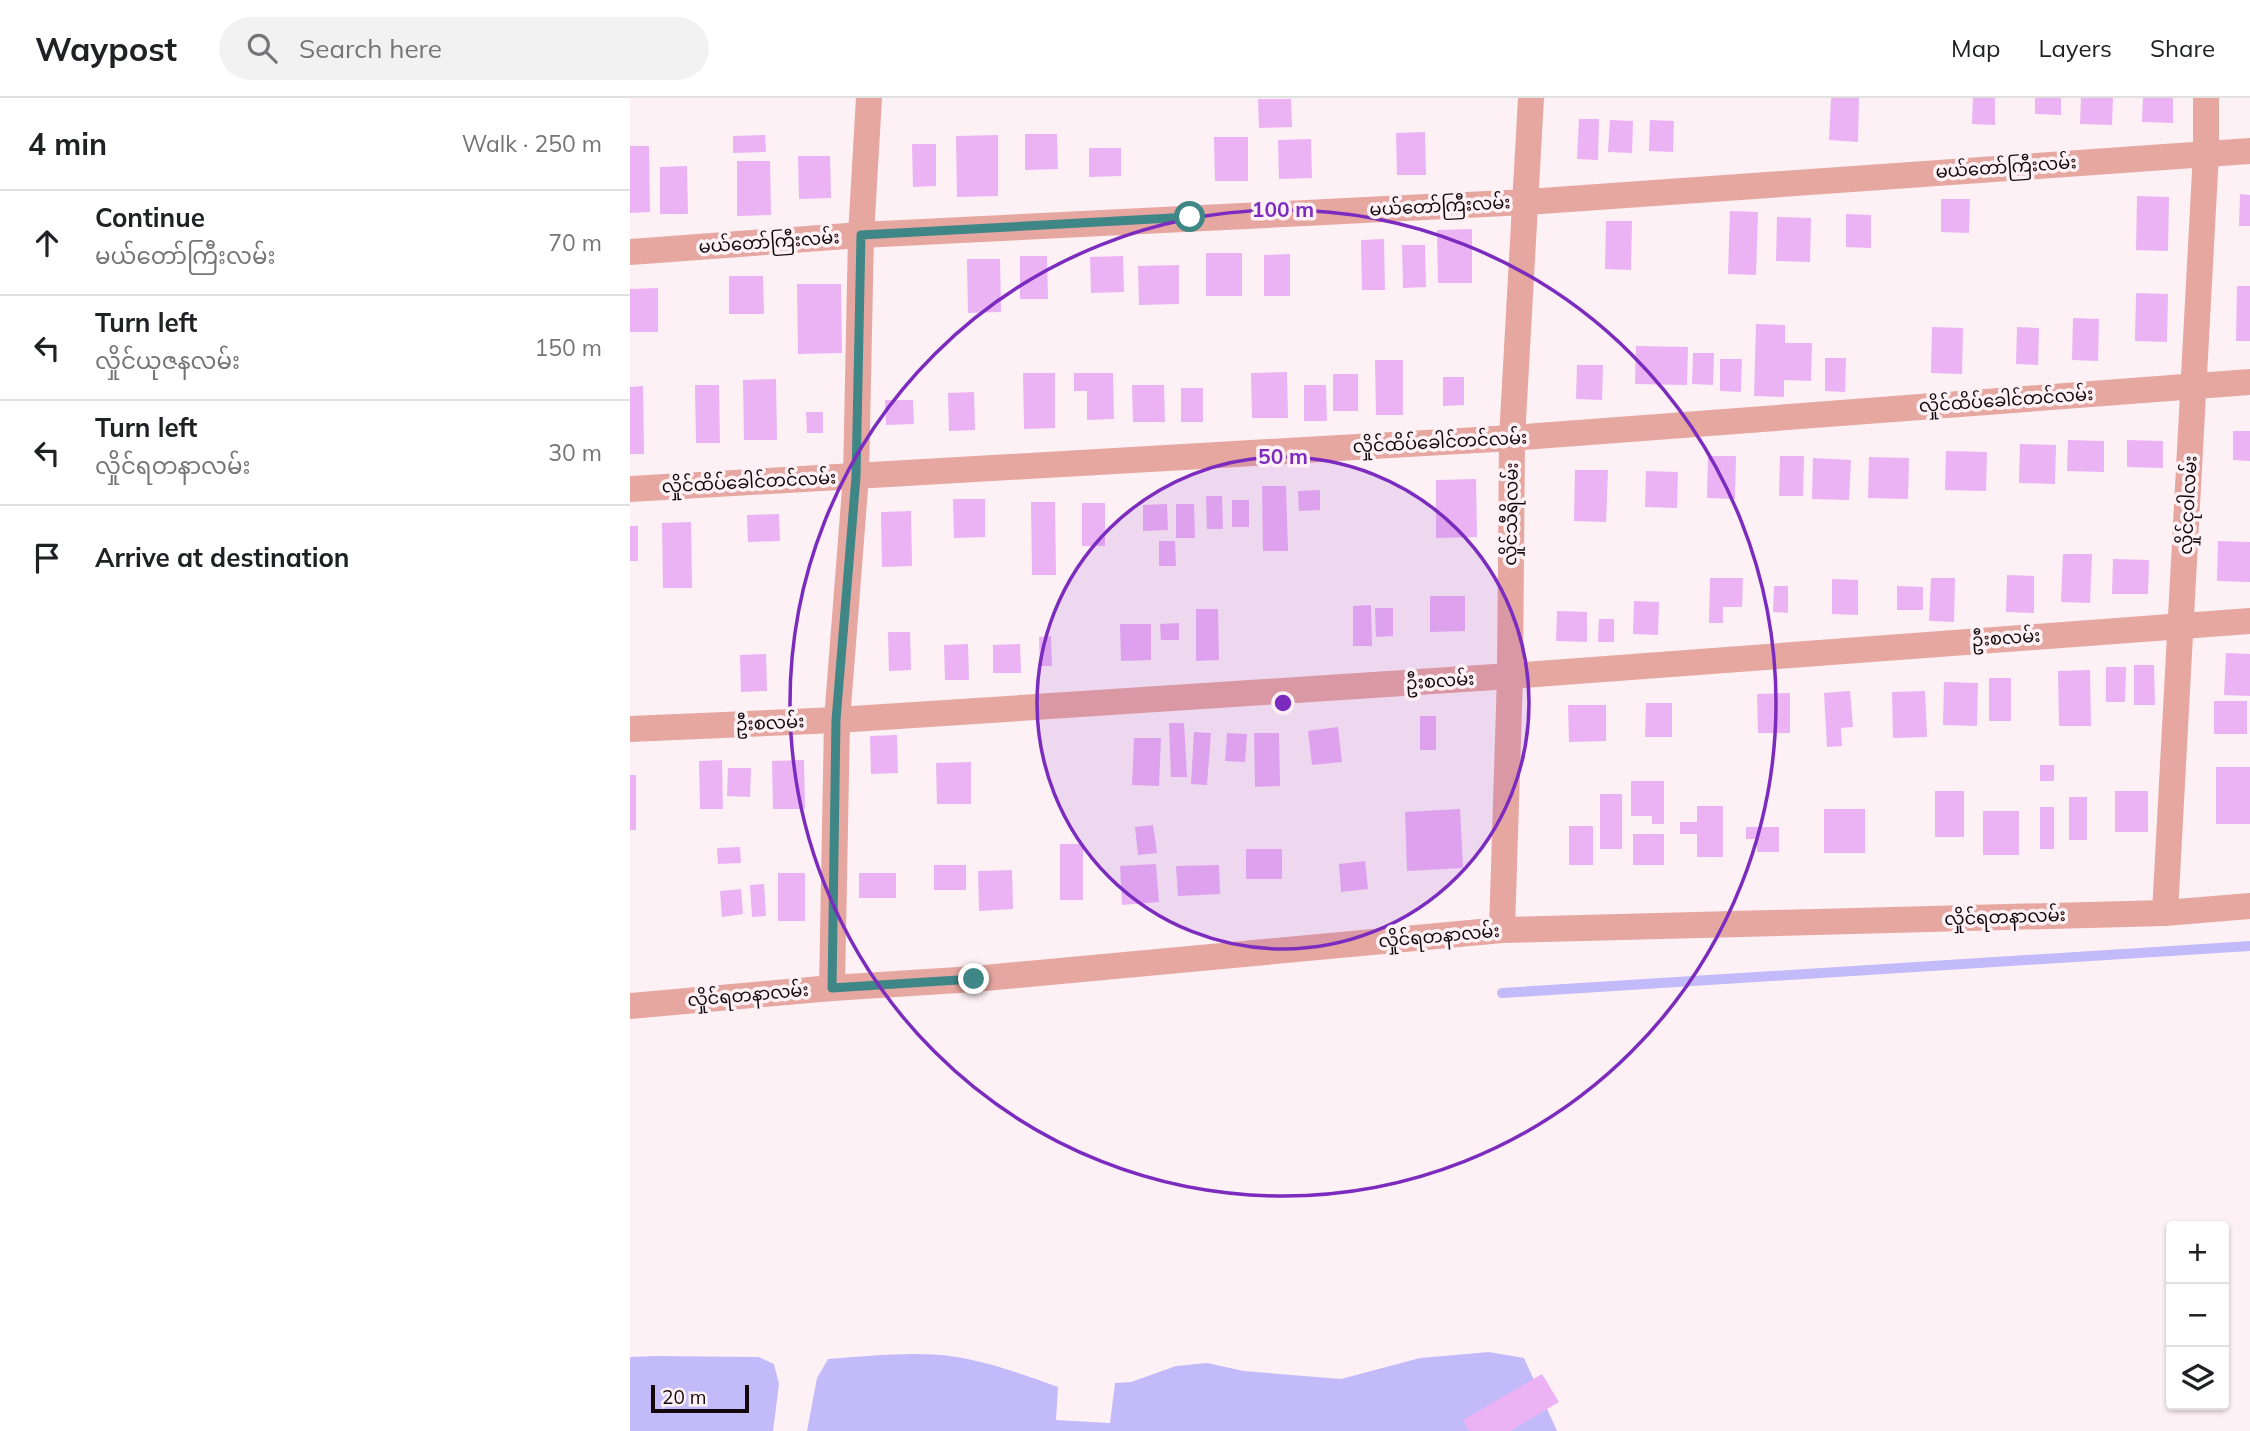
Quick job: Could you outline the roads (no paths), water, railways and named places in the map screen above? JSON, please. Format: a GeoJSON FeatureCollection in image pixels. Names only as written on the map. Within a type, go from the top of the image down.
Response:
{"type":"FeatureCollection","features":[{"type":"Feature","properties":{"kind":"street"},"geometry":{"type":"LineString","coordinates":[[832,988],[836,720],[856,477],[861,235],[869,98]]}},
{"type":"Feature","properties":{"kind":"street","name":"လှိုင်သီရိလမ်း"},"geometry":{"type":"LineString","coordinates":[[1502,930],[1510,676],[1512,438],[1531,98]]}},
{"type":"Feature","properties":{"kind":"street","name":"လှိုင်ငုဝါလမ်း"},"geometry":{"type":"LineString","coordinates":[[2165,913],[2182,625],[2207,98]]}},
{"type":"Feature","properties":{"kind":"street","name":"မယ်တော်ကြီးလမ်း"},"geometry":{"type":"LineString","coordinates":[[630,252],[861,235],[1527,202],[2250,151]]}},
{"type":"Feature","properties":{"kind":"street","name":"လှိုင်ထိပ်ခေါင်တင်လမ်း"},"geometry":{"type":"LineString","coordinates":[[630,489],[1512,438],[2250,382]]}},
{"type":"Feature","properties":{"kind":"street","name":"ဦးစလမ်း"},"geometry":{"type":"LineString","coordinates":[[630,729],[836,720],[1510,676],[2250,621]]}},
{"type":"Feature","properties":{"kind":"street","name":"လှိုင်ရတနာလမ်း"},"geometry":{"type":"LineString","coordinates":[[630,1006],[832,988],[974,979],[1502,930],[2165,913],[2250,906]]}},
{"type":"Feature","properties":{"kind":"waterway"},"geometry":{"type":"LineString","coordinates":[[1502,993],[2250,946]]}}]}
